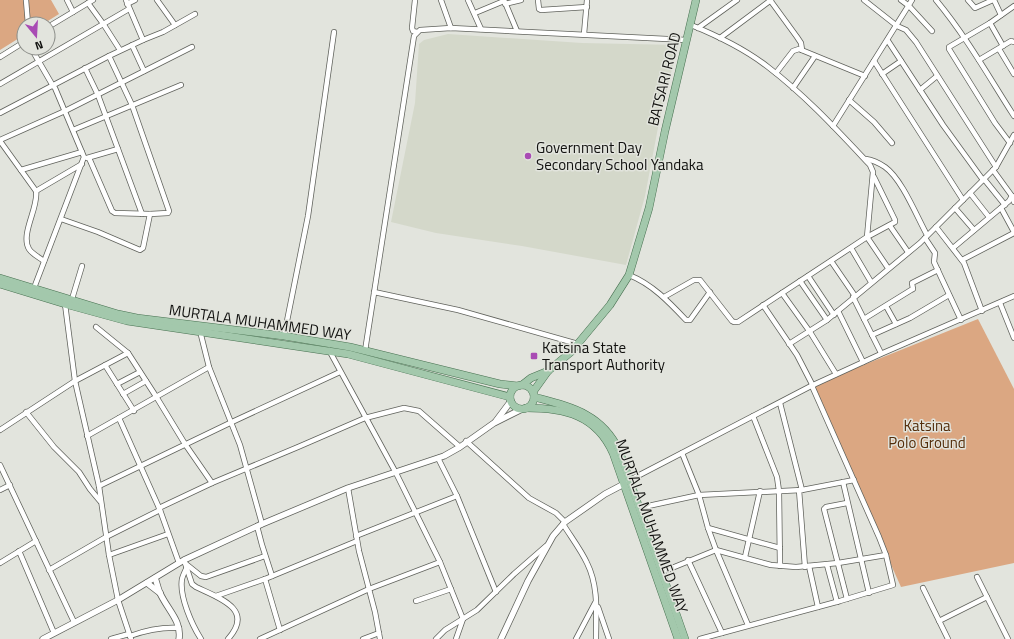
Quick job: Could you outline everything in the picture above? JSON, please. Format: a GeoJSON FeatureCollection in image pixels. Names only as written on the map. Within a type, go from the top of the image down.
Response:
{"type":"FeatureCollection","features":[{"type":"Feature","properties":{"kind":"main road","name":"BATSARI ROAD"},"geometry":{"type":"LineString","coordinates":[[548,371],[578,344],[610,306],[629,275],[649,208],[665,131],[687,40],[694,26],[696,0]]}},
{"type":"Feature","properties":{"kind":"main road","name":"MURTALA MUHAMMED WAY"},"geometry":{"type":"LineString","coordinates":[[0,278],[118,314],[137,318],[284,336],[365,351],[500,384],[520,385]]}},
{"type":"Feature","properties":{"kind":"main road","name":"MURTALA MUHAMMED WAY"},"geometry":{"type":"LineString","coordinates":[[0,284],[65,304],[142,324],[329,350],[356,356],[510,399]]}},
{"type":"Feature","properties":{"kind":"main road"},"geometry":{"type":"LineString","coordinates":[[548,371],[534,395],[533,402],[524,408],[517,408],[510,399],[514,388],[548,371]]}},
{"type":"Feature","properties":{"kind":"main road"},"geometry":{"type":"LineString","coordinates":[[520,385],[527,386],[534,395],[578,410],[596,420],[610,434],[615,442],[627,482],[639,508],[685,639]]}},
{"type":"Feature","properties":{"kind":"main road","name":"MURTALA MUHAMMED WAY"},"geometry":{"type":"LineString","coordinates":[[524,408],[553,409],[585,419],[593,424],[609,443],[627,482],[678,639]]}},
{"type":"Feature","properties":{"kind":"street"},"geometry":{"type":"LineString","coordinates":[[26,0],[27,16]]}},
{"type":"Feature","properties":{"kind":"street"},"geometry":{"type":"LineString","coordinates":[[67,0],[73,12]]}},
{"type":"Feature","properties":{"kind":"street"},"geometry":{"type":"LineString","coordinates":[[56,23],[93,0]]}},
{"type":"Feature","properties":{"kind":"street"},"geometry":{"type":"LineString","coordinates":[[0,84],[104,25],[134,0]]}},
{"type":"Feature","properties":{"kind":"street"},"geometry":{"type":"LineString","coordinates":[[157,0],[175,25]]}},
{"type":"Feature","properties":{"kind":"street"},"geometry":{"type":"LineString","coordinates":[[415,0],[412,28],[413,31],[417,32]]}},
{"type":"Feature","properties":{"kind":"street"},"geometry":{"type":"LineString","coordinates":[[441,0],[451,28]]}},
{"type":"Feature","properties":{"kind":"street"},"geometry":{"type":"LineString","coordinates":[[468,0],[481,29]]}},
{"type":"Feature","properties":{"kind":"street"},"geometry":{"type":"LineString","coordinates":[[475,13],[504,1],[521,0]]}},
{"type":"Feature","properties":{"kind":"street"},"geometry":{"type":"LineString","coordinates":[[538,0],[539,9],[541,10],[587,7]]}},
{"type":"Feature","properties":{"kind":"street"},"geometry":{"type":"LineString","coordinates":[[584,34],[587,0]]}},
{"type":"Feature","properties":{"kind":"street"},"geometry":{"type":"LineString","coordinates":[[694,26],[737,0]]}},
{"type":"Feature","properties":{"kind":"street"},"geometry":{"type":"LineString","coordinates":[[720,38],[770,0],[801,43],[802,50]]}},
{"type":"Feature","properties":{"kind":"street"},"geometry":{"type":"LineString","coordinates":[[864,0],[897,26],[906,30],[916,42],[1012,196],[1014,202]]}},
{"type":"Feature","properties":{"kind":"street"},"geometry":{"type":"LineString","coordinates":[[901,0],[909,6],[932,31]]}},
{"type":"Feature","properties":{"kind":"street"},"geometry":{"type":"LineString","coordinates":[[833,126],[888,41],[912,0]]}},
{"type":"Feature","properties":{"kind":"street"},"geometry":{"type":"LineString","coordinates":[[936,0],[965,38],[1014,116]]}},
{"type":"Feature","properties":{"kind":"street"},"geometry":{"type":"LineString","coordinates":[[968,0],[975,8],[993,0],[1001,15]]}},
{"type":"Feature","properties":{"kind":"street"},"geometry":{"type":"LineString","coordinates":[[504,1],[517,31]]}},
{"type":"Feature","properties":{"kind":"street"},"geometry":{"type":"LineString","coordinates":[[88,3],[120,50]]}},
{"type":"Feature","properties":{"kind":"street"},"geometry":{"type":"LineString","coordinates":[[128,4],[143,40]]}},
{"type":"Feature","properties":{"kind":"street"},"geometry":{"type":"LineString","coordinates":[[1012,143],[995,123],[949,50],[949,47],[1013,9]]}},
{"type":"Feature","properties":{"kind":"street"},"geometry":{"type":"LineString","coordinates":[[0,113],[120,50],[153,36],[195,14]]}},
{"type":"Feature","properties":{"kind":"street"},"geometry":{"type":"LineString","coordinates":[[990,23],[1014,74]]}},
{"type":"Feature","properties":{"kind":"street"},"geometry":{"type":"LineString","coordinates":[[694,26],[731,43],[776,73],[810,103],[873,168],[867,237],[888,268]]}},
{"type":"Feature","properties":{"kind":"street"},"geometry":{"type":"LineString","coordinates":[[365,351],[414,36],[417,32],[420,30],[451,28],[687,40]]}},
{"type":"Feature","properties":{"kind":"street"},"geometry":{"type":"LineString","coordinates":[[284,336],[308,216],[334,32]]}},
{"type":"Feature","properties":{"kind":"street"},"geometry":{"type":"LineString","coordinates":[[888,41],[943,125],[1003,206],[1014,233],[962,260]]}},
{"type":"Feature","properties":{"kind":"street"},"geometry":{"type":"LineString","coordinates":[[979,60],[1011,41],[1014,42]]}},
{"type":"Feature","properties":{"kind":"street"},"geometry":{"type":"LineString","coordinates":[[132,45],[144,71]]}},
{"type":"Feature","properties":{"kind":"street"},"geometry":{"type":"LineString","coordinates":[[0,57],[16,47]]}},
{"type":"Feature","properties":{"kind":"street"},"geometry":{"type":"LineString","coordinates":[[44,261],[29,249],[27,244],[28,226],[36,197],[36,191],[0,140],[65,111],[192,47]]}},
{"type":"Feature","properties":{"kind":"street"},"geometry":{"type":"LineString","coordinates":[[776,73],[793,51],[799,49],[865,76]]}},
{"type":"Feature","properties":{"kind":"street"},"geometry":{"type":"LineString","coordinates":[[34,288],[82,161],[82,152],[55,88],[36,56]]}},
{"type":"Feature","properties":{"kind":"street"},"geometry":{"type":"LineString","coordinates":[[89,158],[112,211],[115,213],[142,214],[168,213],[169,211],[132,105],[109,56]]}},
{"type":"Feature","properties":{"kind":"street"},"geometry":{"type":"LineString","coordinates":[[793,88],[815,56]]}},
{"type":"Feature","properties":{"kind":"street"},"geometry":{"type":"LineString","coordinates":[[874,61],[963,200]]}},
{"type":"Feature","properties":{"kind":"street"},"geometry":{"type":"LineString","coordinates":[[882,74],[902,62]]}},
{"type":"Feature","properties":{"kind":"street"},"geometry":{"type":"LineString","coordinates":[[85,68],[98,95],[142,214]]}},
{"type":"Feature","properties":{"kind":"street"},"geometry":{"type":"LineString","coordinates":[[920,90],[937,76]]}},
{"type":"Feature","properties":{"kind":"street"},"geometry":{"type":"LineString","coordinates":[[73,130],[181,85]]}},
{"type":"Feature","properties":{"kind":"street"},"geometry":{"type":"LineString","coordinates":[[849,100],[874,122],[892,143]]}},
{"type":"Feature","properties":{"kind":"street"},"geometry":{"type":"LineString","coordinates":[[789,344],[810,332],[836,313],[926,237],[994,169],[1012,143],[1014,135]]}},
{"type":"Feature","properties":{"kind":"street"},"geometry":{"type":"LineString","coordinates":[[36,191],[82,161],[118,149]]}},
{"type":"Feature","properties":{"kind":"street"},"geometry":{"type":"LineString","coordinates":[[21,170],[82,152]]}},
{"type":"Feature","properties":{"kind":"street"},"geometry":{"type":"LineString","coordinates":[[865,159],[875,161],[886,168],[903,189],[935,253],[934,262],[961,320]]}},
{"type":"Feature","properties":{"kind":"street"},"geometry":{"type":"LineString","coordinates":[[664,297],[698,279],[734,322],[738,322],[867,237],[895,222],[873,175]]}},
{"type":"Feature","properties":{"kind":"street"},"geometry":{"type":"LineString","coordinates":[[970,193],[989,217]]}},
{"type":"Feature","properties":{"kind":"street"},"geometry":{"type":"LineString","coordinates":[[953,248],[1003,206],[1012,196]]}},
{"type":"Feature","properties":{"kind":"street"},"geometry":{"type":"LineString","coordinates":[[955,208],[974,230]]}},
{"type":"Feature","properties":{"kind":"street"},"geometry":{"type":"LineString","coordinates":[[61,219],[98,232],[140,250],[143,248],[150,214]]}},
{"type":"Feature","properties":{"kind":"street"},"geometry":{"type":"LineString","coordinates":[[890,226],[908,252]]}},
{"type":"Feature","properties":{"kind":"street"},"geometry":{"type":"LineString","coordinates":[[936,227],[962,260],[982,311]]}},
{"type":"Feature","properties":{"kind":"street"},"geometry":{"type":"LineString","coordinates":[[851,248],[871,282]]}},
{"type":"Feature","properties":{"kind":"street"},"geometry":{"type":"LineString","coordinates":[[831,262],[854,297],[881,353]]}},
{"type":"Feature","properties":{"kind":"street"},"geometry":{"type":"LineString","coordinates":[[72,299],[82,266]]}},
{"type":"Feature","properties":{"kind":"street"},"geometry":{"type":"LineString","coordinates":[[864,319],[913,289],[912,282],[938,270]]}},
{"type":"Feature","properties":{"kind":"street"},"geometry":{"type":"LineString","coordinates":[[629,275],[639,279],[664,297],[688,320],[710,292]]}},
{"type":"Feature","properties":{"kind":"street"},"geometry":{"type":"LineString","coordinates":[[808,276],[836,313],[863,362]]}},
{"type":"Feature","properties":{"kind":"street"},"geometry":{"type":"LineString","coordinates":[[800,281],[827,320]]}},
{"type":"Feature","properties":{"kind":"street"},"geometry":{"type":"LineString","coordinates":[[374,292],[458,310],[578,344]]}},
{"type":"Feature","properties":{"kind":"street"},"geometry":{"type":"LineString","coordinates":[[782,293],[810,332],[836,374]]}},
{"type":"Feature","properties":{"kind":"street"},"geometry":{"type":"LineString","coordinates":[[872,335],[896,324],[949,295]]}},
{"type":"Feature","properties":{"kind":"street"},"geometry":{"type":"LineString","coordinates":[[436,639],[445,630],[477,610],[546,546],[564,523],[605,494],[836,374],[1014,296]]}},
{"type":"Feature","properties":{"kind":"street"},"geometry":{"type":"LineString","coordinates":[[1000,303],[1014,338]]}},
{"type":"Feature","properties":{"kind":"street"},"geometry":{"type":"LineString","coordinates":[[65,304],[75,381],[98,486],[109,555],[118,600],[130,636]]}},
{"type":"Feature","properties":{"kind":"street"},"geometry":{"type":"LineString","coordinates":[[700,639],[869,593],[892,585],[886,555],[812,386],[797,355],[763,305]]}},
{"type":"Feature","properties":{"kind":"street"},"geometry":{"type":"LineString","coordinates":[[886,306],[896,324]]}},
{"type":"Feature","properties":{"kind":"street"},"geometry":{"type":"LineString","coordinates":[[96,327],[128,353],[185,444],[212,482]]}},
{"type":"Feature","properties":{"kind":"street"},"geometry":{"type":"LineString","coordinates":[[200,331],[210,367],[232,422],[247,468],[260,525],[265,556],[272,576]]}},
{"type":"Feature","properties":{"kind":"street"},"geometry":{"type":"LineString","coordinates":[[329,350],[396,473],[440,562],[463,619],[456,639]]}},
{"type":"Feature","properties":{"kind":"street"},"geometry":{"type":"LineString","coordinates":[[0,430],[75,381],[128,353]]}},
{"type":"Feature","properties":{"kind":"street"},"geometry":{"type":"LineString","coordinates":[[105,365],[134,411]]}},
{"type":"Feature","properties":{"kind":"street"},"geometry":{"type":"LineString","coordinates":[[87,436],[210,367]]}},
{"type":"Feature","properties":{"kind":"street"},"geometry":{"type":"LineString","coordinates":[[117,384],[140,372]]}},
{"type":"Feature","properties":{"kind":"street"},"geometry":{"type":"LineString","coordinates":[[98,486],[340,372]]}},
{"type":"Feature","properties":{"kind":"street"},"geometry":{"type":"LineString","coordinates":[[123,394],[146,381]]}},
{"type":"Feature","properties":{"kind":"street"},"geometry":{"type":"LineString","coordinates":[[494,423],[510,399]]}},
{"type":"Feature","properties":{"kind":"street"},"geometry":{"type":"LineString","coordinates":[[780,402],[800,490],[807,566],[818,607]]}},
{"type":"Feature","properties":{"kind":"street"},"geometry":{"type":"LineString","coordinates":[[49,570],[106,537],[212,482],[298,448],[366,418],[404,408],[419,411],[460,447]]}},
{"type":"Feature","properties":{"kind":"street"},"geometry":{"type":"LineString","coordinates":[[43,639],[118,600],[155,578],[260,525],[348,488],[438,458],[460,447],[494,423],[524,408]]}},
{"type":"Feature","properties":{"kind":"street"},"geometry":{"type":"LineString","coordinates":[[26,412],[54,447],[79,472],[90,490],[100,501]]}},
{"type":"Feature","properties":{"kind":"street"},"geometry":{"type":"LineString","coordinates":[[753,416],[777,474],[779,491],[780,566]]}},
{"type":"Feature","properties":{"kind":"street"},"geometry":{"type":"LineString","coordinates":[[119,418],[160,509],[168,534],[184,563],[192,584],[227,602],[238,615],[239,622],[228,639]]}},
{"type":"Feature","properties":{"kind":"street"},"geometry":{"type":"LineString","coordinates":[[466,442],[529,498],[556,513],[564,523],[588,564],[595,589],[596,639]]}},
{"type":"Feature","properties":{"kind":"street"},"geometry":{"type":"LineString","coordinates":[[682,453],[699,495],[716,550],[748,625]]}},
{"type":"Feature","properties":{"kind":"street"},"geometry":{"type":"LineString","coordinates":[[438,458],[457,496],[496,592]]}},
{"type":"Feature","properties":{"kind":"street"},"geometry":{"type":"LineString","coordinates":[[0,465],[74,622]]}},
{"type":"Feature","properties":{"kind":"street"},"geometry":{"type":"LineString","coordinates":[[639,508],[699,495],[800,490],[854,480]]}},
{"type":"Feature","properties":{"kind":"street"},"geometry":{"type":"LineString","coordinates":[[843,482],[869,593]]}},
{"type":"Feature","properties":{"kind":"street"},"geometry":{"type":"LineString","coordinates":[[0,490],[10,485]]}},
{"type":"Feature","properties":{"kind":"street"},"geometry":{"type":"LineString","coordinates":[[348,488],[364,572],[380,639]]}},
{"type":"Feature","properties":{"kind":"street"},"geometry":{"type":"LineString","coordinates":[[745,557],[760,491]]}},
{"type":"Feature","properties":{"kind":"street"},"geometry":{"type":"LineString","coordinates":[[216,596],[265,579],[457,496]]}},
{"type":"Feature","properties":{"kind":"street"},"geometry":{"type":"LineString","coordinates":[[847,503],[825,508],[847,599]]}},
{"type":"Feature","properties":{"kind":"street"},"geometry":{"type":"LineString","coordinates":[[708,528],[780,548]]}},
{"type":"Feature","properties":{"kind":"street"},"geometry":{"type":"LineString","coordinates":[[109,555],[168,534]]}},
{"type":"Feature","properties":{"kind":"street"},"geometry":{"type":"LineString","coordinates":[[0,563],[36,541]]}},
{"type":"Feature","properties":{"kind":"street"},"geometry":{"type":"LineString","coordinates":[[501,639],[546,546]]}},
{"type":"Feature","properties":{"kind":"street"},"geometry":{"type":"LineString","coordinates":[[662,572],[688,560],[716,550],[771,565],[780,566],[827,565],[886,555]]}},
{"type":"Feature","properties":{"kind":"street"},"geometry":{"type":"LineString","coordinates":[[20,551],[54,633]]}},
{"type":"Feature","properties":{"kind":"street"},"geometry":{"type":"LineString","coordinates":[[184,563],[201,576],[206,577],[265,556]]}},
{"type":"Feature","properties":{"kind":"street"},"geometry":{"type":"LineString","coordinates":[[688,560],[722,633]]}},
{"type":"Feature","properties":{"kind":"street"},"geometry":{"type":"LineString","coordinates":[[260,639],[369,590],[440,562]]}},
{"type":"Feature","properties":{"kind":"street"},"geometry":{"type":"LineString","coordinates":[[184,563],[182,578],[183,595],[190,616],[201,639]]}},
{"type":"Feature","properties":{"kind":"street"},"geometry":{"type":"LineString","coordinates":[[827,565],[836,602]]}},
{"type":"Feature","properties":{"kind":"street"},"geometry":{"type":"LineString","coordinates":[[977,577],[1008,639]]}},
{"type":"Feature","properties":{"kind":"street"},"geometry":{"type":"LineString","coordinates":[[155,578],[160,593],[177,622],[179,628],[179,639]]}},
{"type":"Feature","properties":{"kind":"street"},"geometry":{"type":"LineString","coordinates":[[265,579],[280,630]]}},
{"type":"Feature","properties":{"kind":"street"},"geometry":{"type":"LineString","coordinates":[[147,583],[160,593]]}},
{"type":"Feature","properties":{"kind":"street"},"geometry":{"type":"LineString","coordinates":[[923,588],[948,639]]}},
{"type":"Feature","properties":{"kind":"street"},"geometry":{"type":"LineString","coordinates":[[416,601],[451,589]]}},
{"type":"Feature","properties":{"kind":"street"},"geometry":{"type":"LineString","coordinates":[[939,621],[987,597]]}},
{"type":"Feature","properties":{"kind":"street"},"geometry":{"type":"LineString","coordinates":[[576,639],[596,602]]}},
{"type":"Feature","properties":{"kind":"street"},"geometry":{"type":"LineString","coordinates":[[596,602],[609,639]]}},
{"type":"Feature","properties":{"kind":"street"},"geometry":{"type":"LineString","coordinates":[[111,639],[130,636],[154,629],[167,627],[179,628]]}},
{"type":"Feature","properties":{"kind":"street"},"geometry":{"type":"LineString","coordinates":[[363,639],[379,633]]}},
{"type":"Feature","properties":{"kind":"shaded area","name":"Government Day Secondary School Yandaka"},"geometry":{"type":"Polygon","coordinates":[[[448,34],[582,43],[678,45],[660,117],[645,196],[626,265],[522,246],[436,233],[391,222],[415,103],[419,44],[424,40],[448,34]]]}},
{"type":"Feature","properties":{"kind":"green space"},"geometry":{"type":"Polygon","coordinates":[[[0,0],[51,0],[59,14],[56,16],[16,16],[16,40],[0,50],[0,0]]]}},
{"type":"Feature","properties":{"kind":"green space","name":"Katsina Polo Ground"},"geometry":{"type":"Polygon","coordinates":[[[978,319],[1014,389],[1014,563],[901,587],[811,386],[978,319]]]}},
{"type":"Feature","properties":{"kind":"place","name":"Government Day Secondary School Yandaka"},"geometry":{"type":"Point","coordinates":[528,156]}},
{"type":"Feature","properties":{"kind":"place","name":"Katsina State Transport Authority"},"geometry":{"type":"Point","coordinates":[534,356]}}]}
